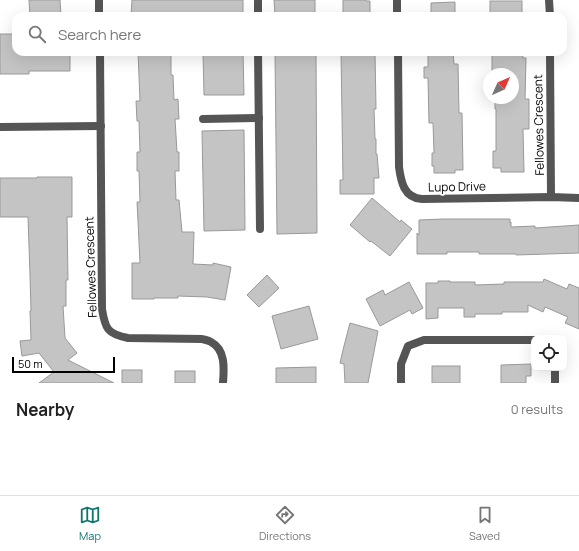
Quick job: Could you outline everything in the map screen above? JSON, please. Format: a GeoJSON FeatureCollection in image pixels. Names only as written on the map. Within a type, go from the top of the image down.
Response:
{"type":"FeatureCollection","features":[{"type":"Feature","properties":{"kind":"street"},"geometry":{"type":"LineString","coordinates":[[99,0],[100,12]]}},
{"type":"Feature","properties":{"kind":"street"},"geometry":{"type":"LineString","coordinates":[[258,0],[258,12]]}},
{"type":"Feature","properties":{"kind":"street"},"geometry":{"type":"LineString","coordinates":[[397,0],[398,12]]}},
{"type":"Feature","properties":{"kind":"street"},"geometry":{"type":"LineString","coordinates":[[549,0],[550,12]]}},
{"type":"Feature","properties":{"kind":"street","name":"Fellowes Crescent"},"geometry":{"type":"LineString","coordinates":[[100,56],[102,309],[104,323],[109,331],[118,336],[128,338],[202,339],[212,342],[218,348],[222,356],[224,369],[223,383]]}},
{"type":"Feature","properties":{"kind":"street"},"geometry":{"type":"LineString","coordinates":[[258,56],[260,229]]}},
{"type":"Feature","properties":{"kind":"street","name":"Lupo Drive"},"geometry":{"type":"LineString","coordinates":[[398,56],[400,177],[404,187],[410,195],[417,199],[579,198]]}},
{"type":"Feature","properties":{"kind":"street","name":"Fellowes Crescent"},"geometry":{"type":"LineString","coordinates":[[550,56],[551,197]]}},
{"type":"Feature","properties":{"kind":"street"},"geometry":{"type":"LineString","coordinates":[[203,118],[258,118]]}},
{"type":"Feature","properties":{"kind":"street"},"geometry":{"type":"LineString","coordinates":[[0,127],[101,126]]}},
{"type":"Feature","properties":{"kind":"street"},"geometry":{"type":"LineString","coordinates":[[401,383],[401,364],[408,346],[424,340],[531,340]]}},
{"type":"Feature","properties":{"kind":"street"},"geometry":{"type":"LineString","coordinates":[[555,371],[555,383]]}},
{"type":"Feature","properties":{"kind":"building"},"geometry":{"type":"Polygon","coordinates":[[[29,0],[60,0],[61,12],[30,12],[29,0]]]}},
{"type":"Feature","properties":{"kind":"building"},"geometry":{"type":"Polygon","coordinates":[[[132,0],[243,0],[243,12],[131,12],[132,0]]]}},
{"type":"Feature","properties":{"kind":"building"},"geometry":{"type":"Polygon","coordinates":[[[274,0],[315,0],[315,12],[275,12],[274,0]]]}},
{"type":"Feature","properties":{"kind":"building"},"geometry":{"type":"Polygon","coordinates":[[[343,0],[370,1],[370,12],[343,12],[343,0]]]}},
{"type":"Feature","properties":{"kind":"building"},"geometry":{"type":"Polygon","coordinates":[[[490,1],[522,1],[522,12],[490,12],[490,1]]]}},
{"type":"Feature","properties":{"kind":"building"},"geometry":{"type":"Polygon","coordinates":[[[455,2],[455,12],[431,12],[431,3],[455,2]]]}},
{"type":"Feature","properties":{"kind":"building"},"geometry":{"type":"Polygon","coordinates":[[[0,34],[12,34],[12,56],[70,56],[70,71],[29,71],[29,74],[0,74],[0,34]]]}},
{"type":"Feature","properties":{"kind":"building"},"geometry":{"type":"Polygon","coordinates":[[[138,56],[171,56],[171,75],[173,75],[174,100],[178,99],[179,119],[175,119],[177,152],[179,152],[179,171],[175,171],[176,200],[179,200],[182,232],[194,232],[193,264],[213,265],[213,263],[231,267],[225,300],[207,297],[178,296],[178,298],[132,299],[132,263],[140,263],[137,202],[140,202],[137,152],[140,152],[139,121],[137,121],[136,101],[140,101],[138,56]]]}},
{"type":"Feature","properties":{"kind":"building"},"geometry":{"type":"Polygon","coordinates":[[[203,56],[243,56],[244,95],[204,95],[203,56]]]}},
{"type":"Feature","properties":{"kind":"building"},"geometry":{"type":"Polygon","coordinates":[[[275,56],[316,56],[317,233],[277,234],[275,56]]]}},
{"type":"Feature","properties":{"kind":"building"},"geometry":{"type":"Polygon","coordinates":[[[341,56],[375,56],[376,109],[374,109],[376,154],[379,178],[374,178],[374,194],[340,194],[340,180],[343,180],[341,56]]]}},
{"type":"Feature","properties":{"kind":"building"},"geometry":{"type":"Polygon","coordinates":[[[428,56],[453,56],[454,64],[458,64],[459,113],[462,113],[463,170],[455,170],[455,173],[434,173],[434,166],[432,166],[432,153],[434,153],[433,123],[429,123],[428,78],[424,78],[424,67],[428,67],[428,56]]]}},
{"type":"Feature","properties":{"kind":"building"},"geometry":{"type":"Polygon","coordinates":[[[492,56],[523,56],[523,58],[526,58],[525,99],[529,99],[529,129],[523,129],[524,172],[501,172],[501,168],[493,168],[493,151],[496,151],[495,104],[519,104],[519,68],[492,68],[492,56]]]}},
{"type":"Feature","properties":{"kind":"building"},"geometry":{"type":"Polygon","coordinates":[[[244,130],[245,230],[204,231],[202,131],[244,130]]]}},
{"type":"Feature","properties":{"kind":"building"},"geometry":{"type":"Polygon","coordinates":[[[72,177],[72,217],[67,217],[68,280],[66,280],[66,306],[63,306],[65,338],[77,353],[68,360],[114,383],[39,383],[54,372],[39,353],[22,356],[20,341],[31,340],[28,217],[0,217],[0,178],[72,177]]]}},
{"type":"Feature","properties":{"kind":"building"},"geometry":{"type":"Polygon","coordinates":[[[372,198],[400,222],[401,220],[412,229],[390,256],[350,225],[372,198]]]}},
{"type":"Feature","properties":{"kind":"building"},"geometry":{"type":"Polygon","coordinates":[[[510,219],[511,227],[535,226],[535,228],[579,225],[579,253],[516,255],[479,254],[479,252],[447,252],[447,254],[417,254],[417,233],[419,235],[419,220],[510,219]]]}},
{"type":"Feature","properties":{"kind":"building"},"geometry":{"type":"Polygon","coordinates":[[[267,275],[279,288],[259,307],[247,295],[267,275]]]}},
{"type":"Feature","properties":{"kind":"building"},"geometry":{"type":"Polygon","coordinates":[[[544,279],[567,289],[569,284],[579,288],[579,329],[565,323],[568,317],[545,307],[543,312],[528,305],[528,312],[475,314],[475,317],[464,317],[464,308],[438,308],[438,318],[426,319],[426,283],[438,283],[438,281],[475,282],[475,285],[504,284],[504,282],[543,282],[544,279]]]}},
{"type":"Feature","properties":{"kind":"building"},"geometry":{"type":"Polygon","coordinates":[[[409,282],[423,308],[412,314],[410,310],[380,326],[366,299],[383,290],[385,295],[409,282]]]}},
{"type":"Feature","properties":{"kind":"building"},"geometry":{"type":"Polygon","coordinates":[[[309,306],[318,339],[281,349],[272,316],[309,306]]]}},
{"type":"Feature","properties":{"kind":"building"},"geometry":{"type":"Polygon","coordinates":[[[350,323],[378,331],[368,383],[345,383],[344,364],[340,363],[350,323]]]}},
{"type":"Feature","properties":{"kind":"building"},"geometry":{"type":"Polygon","coordinates":[[[531,364],[531,376],[526,376],[526,383],[501,383],[501,365],[531,364]]]}},
{"type":"Feature","properties":{"kind":"building"},"geometry":{"type":"Polygon","coordinates":[[[432,366],[460,366],[460,383],[432,383],[432,366]]]}},
{"type":"Feature","properties":{"kind":"building"},"geometry":{"type":"Polygon","coordinates":[[[316,367],[316,383],[276,383],[276,368],[316,367]]]}},
{"type":"Feature","properties":{"kind":"building"},"geometry":{"type":"Polygon","coordinates":[[[122,370],[142,370],[142,383],[122,383],[122,370]]]}},
{"type":"Feature","properties":{"kind":"building"},"geometry":{"type":"Polygon","coordinates":[[[175,371],[195,371],[195,383],[175,383],[175,371]]]}}]}
